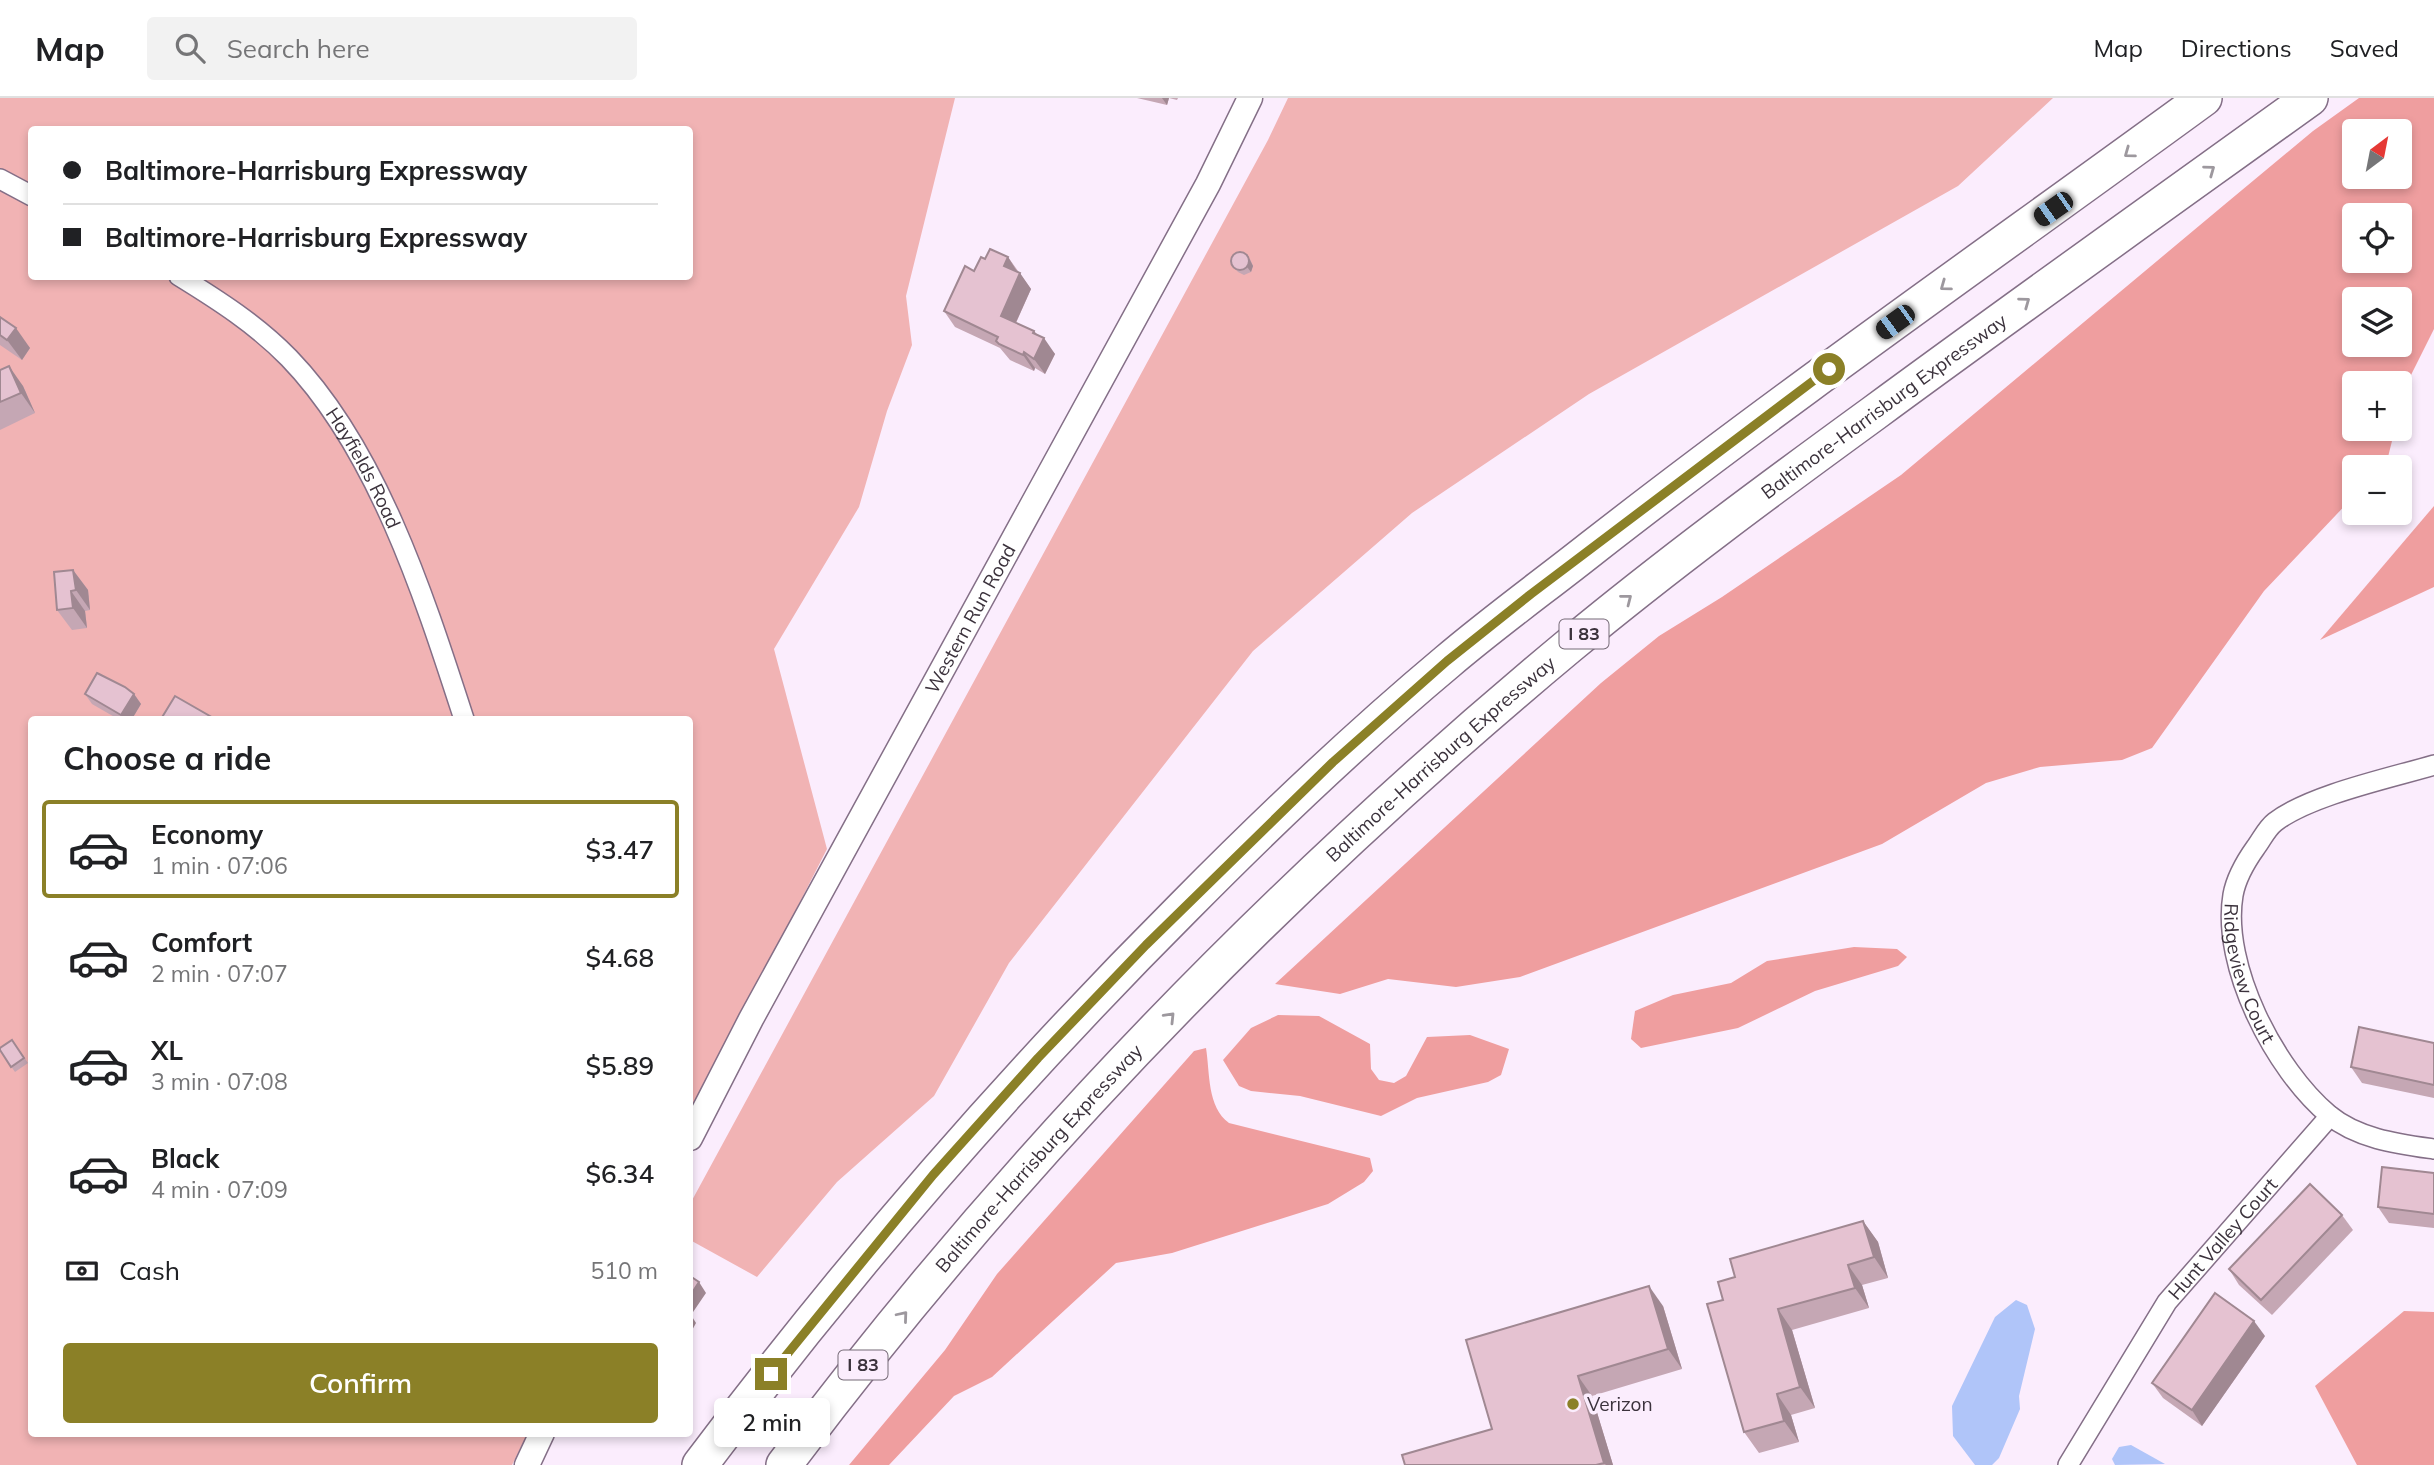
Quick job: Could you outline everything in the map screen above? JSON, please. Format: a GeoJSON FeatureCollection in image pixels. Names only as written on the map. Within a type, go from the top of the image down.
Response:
{"type":"FeatureCollection","features":[{"type":"Feature","properties":{"kind":"highway"},"geometry":{"type":"LineString","coordinates":[[700,1465],[854,1270],[949,1156],[1127,964],[1333,762],[1447,661],[1672,486],[1774,409],[2204,98]]}},
{"type":"Feature","properties":{"kind":"highway","name":"Baltimore-Harrisburg Expressway"},"geometry":{"type":"LineString","coordinates":[[784,1465],[943,1267],[1084,1107],[1172,1014],[1376,815],[1491,712],[1626,600],[1799,468],[2310,98]]}},
{"type":"Feature","properties":{"kind":"street","name":"Western Run Road"},"geometry":{"type":"LineString","coordinates":[[693,1132],[751,1019],[1208,184],[1250,98]]}},
{"type":"Feature","properties":{"kind":"street"},"geometry":{"type":"LineString","coordinates":[[0,179],[28,194]]}},
{"type":"Feature","properties":{"kind":"street","name":"Hayfields Road"},"geometry":{"type":"LineString","coordinates":[[185,280],[234,310],[289,358],[324,399],[357,451],[404,551],[463,716]]}},
{"type":"Feature","properties":{"kind":"street","name":"Ridgeview Court"},"geometry":{"type":"LineString","coordinates":[[2330,1116],[2292,1074],[2264,1033],[2245,989],[2235,948],[2232,934],[2233,894],[2245,863],[2273,823],[2299,808],[2327,797],[2434,765]]}},
{"type":"Feature","properties":{"kind":"street"},"geometry":{"type":"LineString","coordinates":[[2330,1116],[2360,1133],[2402,1145],[2434,1149]]}},
{"type":"Feature","properties":{"kind":"street","name":"Hunt Valley Court"},"geometry":{"type":"LineString","coordinates":[[2068,1465],[2167,1302],[2330,1116]]}},
{"type":"Feature","properties":{"kind":"street"},"geometry":{"type":"LineString","coordinates":[[527,1465],[540,1437]]}},
{"type":"Feature","properties":{"kind":"shaded area"},"geometry":{"type":"Polygon","coordinates":[[[0,98],[955,98],[906,296],[912,345],[887,411],[859,507],[774,649],[827,849],[693,1111],[693,716],[28,716],[28,1437],[526,1437],[512,1465],[0,1465],[0,98]]]}},
{"type":"Feature","properties":{"kind":"shaded area"},"geometry":{"type":"Polygon","coordinates":[[[1288,98],[2053,98],[1958,186],[1589,394],[1412,513],[1253,651],[1009,963],[934,1096],[837,1182],[757,1277],[693,1242],[693,1198],[1268,140],[1288,98]]]}},
{"type":"Feature","properties":{"kind":"shaded area"},"geometry":{"type":"Polygon","coordinates":[[[2359,98],[2434,98],[2434,329],[2412,373],[2342,371],[2342,441],[2392,441],[2388,455],[2342,455],[2342,509],[2264,591],[2152,748],[2122,760],[2040,767],[1986,783],[1882,844],[1520,977],[1456,987],[1388,979],[1340,994],[1275,984],[1601,683],[1659,636],[1722,597],[1901,475],[2313,131],[2359,98]]]}},
{"type":"Feature","properties":{"kind":"shaded area"},"geometry":{"type":"Polygon","coordinates":[[[2434,506],[2434,587],[2320,640],[2434,506]]]}},
{"type":"Feature","properties":{"kind":"shaded area"},"geometry":{"type":"Polygon","coordinates":[[[1854,947],[1897,949],[1907,957],[1898,966],[1815,991],[1738,1028],[1641,1048],[1631,1039],[1635,1011],[1673,995],[1731,983],[1767,961],[1854,947]]]}},
{"type":"Feature","properties":{"kind":"shaded area"},"geometry":{"type":"Polygon","coordinates":[[[1278,1015],[1319,1016],[1370,1044],[1371,1069],[1379,1080],[1394,1083],[1406,1076],[1427,1037],[1470,1035],[1509,1049],[1501,1075],[1488,1082],[1417,1098],[1381,1116],[1300,1096],[1251,1091],[1239,1086],[1223,1060],[1251,1028],[1278,1015]]]}},
{"type":"Feature","properties":{"kind":"shaded area"},"geometry":{"type":"Polygon","coordinates":[[[1206,1048],[1213,1099],[1229,1123],[1370,1158],[1373,1171],[1364,1182],[1328,1204],[1172,1253],[1116,1263],[992,1377],[954,1396],[889,1465],[849,1465],[945,1350],[997,1274],[1194,1051],[1206,1048]]]}},
{"type":"Feature","properties":{"kind":"shaded area"},"geometry":{"type":"Polygon","coordinates":[[[2404,1311],[2434,1312],[2434,1465],[2357,1465],[2315,1386],[2404,1311]]]}},
{"type":"Feature","properties":{"kind":"water"},"geometry":{"type":"Polygon","coordinates":[[[2016,1300],[2027,1305],[2035,1329],[2019,1396],[2020,1409],[1999,1458],[1992,1465],[1975,1465],[1953,1436],[1952,1406],[1995,1317],[2016,1300]]]}},
{"type":"Feature","properties":{"kind":"water"},"geometry":{"type":"Polygon","coordinates":[[[2131,1445],[2165,1464],[2115,1465],[2112,1459],[2119,1447],[2131,1445]]]}},
{"type":"Feature","properties":{"kind":"building"},"geometry":{"type":"Polygon","coordinates":[[[990,249],[1008,257],[1004,266],[1020,273],[1001,316],[1044,338],[1034,359],[1024,352],[1023,355],[999,344],[996,341],[998,337],[944,311],[965,266],[974,271],[981,257],[985,259],[990,249]]]}},
{"type":"Feature","properties":{"kind":"building"},"geometry":{"type":"Polygon","coordinates":[[[1240,252],[1246,255],[1249,261],[1246,267],[1240,270],[1234,267],[1231,261],[1234,255],[1240,252]]]}},
{"type":"Feature","properties":{"kind":"building"},"geometry":{"type":"Polygon","coordinates":[[[0,317],[16,328],[7,340],[0,335],[0,317]]]}},
{"type":"Feature","properties":{"kind":"building"},"geometry":{"type":"Polygon","coordinates":[[[9,366],[21,393],[0,402],[0,370],[9,366]]]}},
{"type":"Feature","properties":{"kind":"building"},"geometry":{"type":"Polygon","coordinates":[[[73,570],[76,590],[71,591],[73,608],[57,610],[54,572],[73,570]]]}},
{"type":"Feature","properties":{"kind":"building"},"geometry":{"type":"Polygon","coordinates":[[[97,673],[134,694],[121,715],[85,694],[97,673]]]}},
{"type":"Feature","properties":{"kind":"building"},"geometry":{"type":"Polygon","coordinates":[[[175,696],[210,716],[163,716],[175,696]]]}},
{"type":"Feature","properties":{"kind":"building"},"geometry":{"type":"Polygon","coordinates":[[[2359,1027],[2434,1043],[2434,1085],[2351,1067],[2359,1027]]]}},
{"type":"Feature","properties":{"kind":"building"},"geometry":{"type":"Polygon","coordinates":[[[12,1040],[24,1058],[11,1067],[0,1048],[12,1040]]]}},
{"type":"Feature","properties":{"kind":"building"},"geometry":{"type":"Polygon","coordinates":[[[2382,1167],[2434,1173],[2434,1214],[2378,1207],[2382,1167]]]}},
{"type":"Feature","properties":{"kind":"building"},"geometry":{"type":"Polygon","coordinates":[[[2310,1184],[2342,1215],[2261,1300],[2229,1269],[2310,1184]]]}},
{"type":"Feature","properties":{"kind":"building"},"geometry":{"type":"Polygon","coordinates":[[[1863,1221],[1874,1257],[1848,1265],[1855,1288],[1778,1309],[1800,1387],[1777,1394],[1784,1421],[1744,1432],[1707,1304],[1723,1300],[1718,1282],[1735,1277],[1730,1259],[1863,1221]]]}},
{"type":"Feature","properties":{"kind":"building"},"geometry":{"type":"Polygon","coordinates":[[[693,1278],[699,1282],[693,1291],[693,1278]]]}},
{"type":"Feature","properties":{"kind":"building"},"geometry":{"type":"Polygon","coordinates":[[[1649,1286],[1668,1349],[1578,1376],[1604,1463],[1405,1465],[1402,1455],[1492,1429],[1466,1340],[1649,1286]]]}},
{"type":"Feature","properties":{"kind":"building"},"geometry":{"type":"Polygon","coordinates":[[[2215,1293],[2254,1321],[2192,1410],[2152,1383],[2215,1293]]]}},
{"type":"Feature","properties":{"kind":"place","name":"Verizon"},"geometry":{"type":"Point","coordinates":[1573,1404]}},
{"type":"Feature","properties":{"kind":"route"},"geometry":{"type":"LineString","coordinates":[[771,1374],[949,1156],[1038,1058],[1127,964],[1333,762],[1447,661],[1531,594],[1829,369]]}}]}
